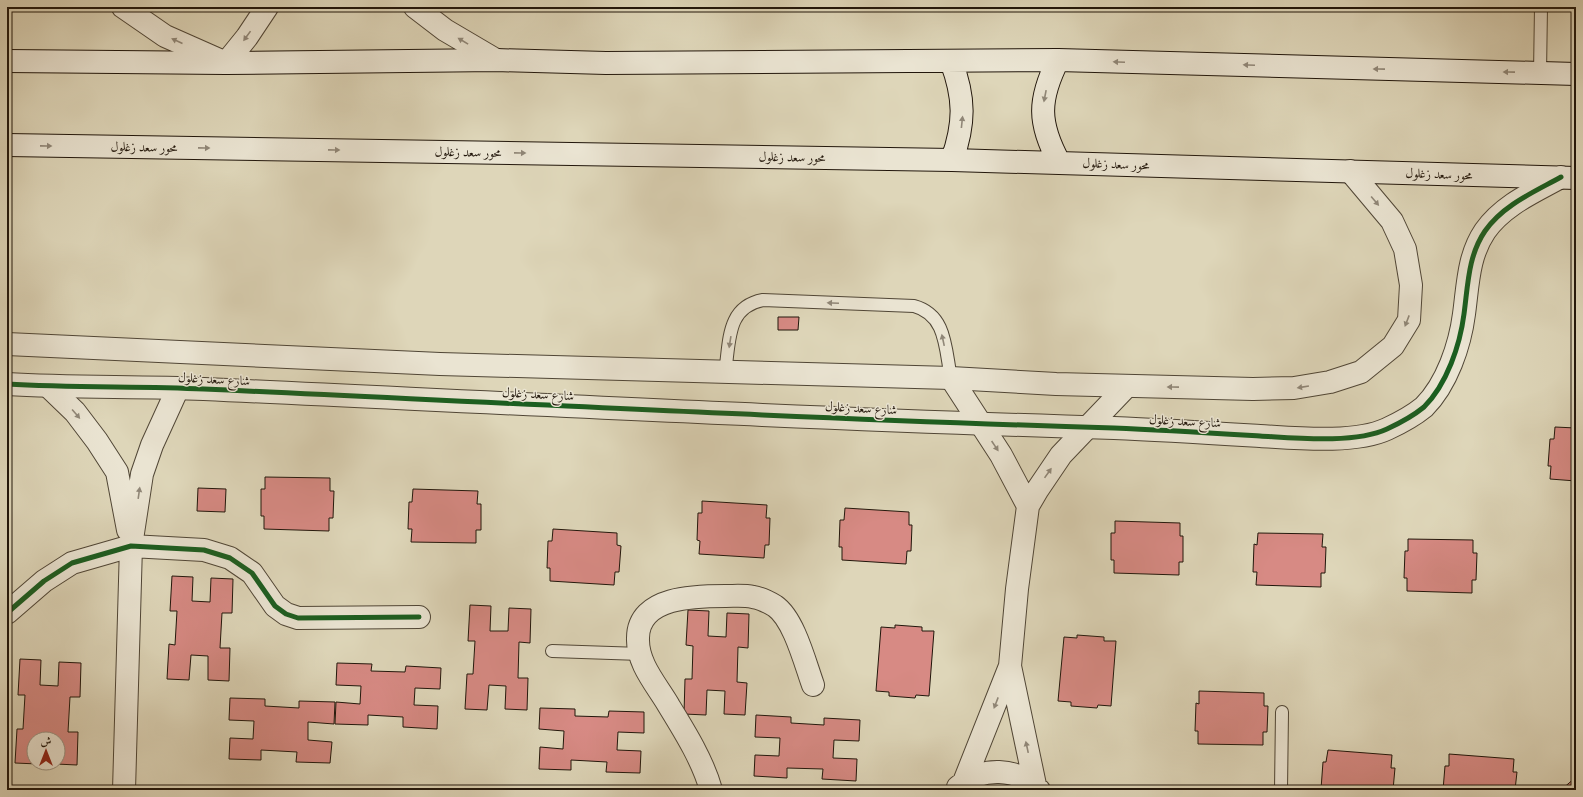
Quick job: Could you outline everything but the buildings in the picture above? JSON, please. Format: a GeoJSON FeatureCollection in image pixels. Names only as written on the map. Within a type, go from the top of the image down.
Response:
{"type":"FeatureCollection","features":[{"type":"Feature","properties":{"kind":"street"},"geometry":{"type":"LineString","coordinates":[[123,7],[165,36],[226,63]]}},
{"type":"Feature","properties":{"kind":"street"},"geometry":{"type":"LineString","coordinates":[[226,63],[247,37],[267,7]]}},
{"type":"Feature","properties":{"kind":"street"},"geometry":{"type":"LineString","coordinates":[[415,7],[445,30],[496,60]]}},
{"type":"Feature","properties":{"kind":"street"},"geometry":{"type":"LineString","coordinates":[[7,61],[226,63],[496,60],[606,63],[1058,60],[1576,74]]}},
{"type":"Feature","properties":{"kind":"street"},"geometry":{"type":"LineString","coordinates":[[1058,60],[1046,87],[1043,101],[1043,122],[1049,143],[1059,162]]}},
{"type":"Feature","properties":{"kind":"street"},"geometry":{"type":"LineString","coordinates":[[951,61],[958,80],[962,100],[962,120],[959,141],[952,160]]}},
{"type":"Feature","properties":{"kind":"street","name":"محور سعد زغلول"},"geometry":{"type":"LineString","coordinates":[[7,145],[1059,162],[1569,178]]}},
{"type":"Feature","properties":{"kind":"street","name":"شارع سعد زغلول"},"geometry":{"type":"LineString","coordinates":[[7,344],[432,364],[951,378],[1056,384],[1127,386],[1253,389],[1294,388],[1330,382],[1361,372],[1393,346],[1409,320],[1411,285],[1404,250],[1392,221],[1350,171]]}},
{"type":"Feature","properties":{"kind":"street","name":"شارع سعد زغلول"},"geometry":{"type":"LineString","coordinates":[[7,384],[178,388],[981,424],[1329,438],[1359,437],[1381,432],[1404,421],[1426,405],[1440,384],[1454,355],[1464,320],[1471,262],[1477,244],[1487,228],[1499,215],[1514,203],[1569,178]]}},
{"type":"Feature","properties":{"kind":"street"},"geometry":{"type":"LineString","coordinates":[[951,378],[1001,455],[1028,506]]}},
{"type":"Feature","properties":{"kind":"street"},"geometry":{"type":"LineString","coordinates":[[48,386],[84,424],[117,472],[131,546]]}},
{"type":"Feature","properties":{"kind":"street"},"geometry":{"type":"LineString","coordinates":[[960,786],[1010,666],[1017,589],[1028,506],[1048,472],[1086,428],[1127,386]]}},
{"type":"Feature","properties":{"kind":"street"},"geometry":{"type":"LineString","coordinates":[[124,790],[131,546],[142,474],[155,437],[178,388]]}},
{"type":"Feature","properties":{"kind":"street"},"geometry":{"type":"LineString","coordinates":[[7,613],[44,581],[72,563],[131,546],[204,550],[230,558],[252,574],[275,606],[286,614],[298,618],[419,617]]}},
{"type":"Feature","properties":{"kind":"street"},"geometry":{"type":"LineString","coordinates":[[711,790],[708,778],[692,747],[644,665],[638,639],[640,624],[650,612],[672,600],[694,596],[754,597],[776,607],[789,622],[814,684]]}},
{"type":"Feature","properties":{"kind":"street"},"geometry":{"type":"LineString","coordinates":[[1010,666],[1037,788]]}},
{"type":"Feature","properties":{"kind":"street"},"geometry":{"type":"LineString","coordinates":[[960,786],[977,775],[992,772],[1008,772],[1022,777],[1037,788]]}},
{"type":"Feature","properties":{"kind":"lane"},"geometry":{"type":"LineString","coordinates":[[1540,7],[1540,73]]}},
{"type":"Feature","properties":{"kind":"lane"},"geometry":{"type":"LineString","coordinates":[[725,372],[735,317],[744,306],[763,300],[914,306],[923,308],[933,315],[940,326],[951,378]]}},
{"type":"Feature","properties":{"kind":"lane"},"geometry":{"type":"LineString","coordinates":[[552,651],[641,654]]}},
{"type":"Feature","properties":{"kind":"lane"},"geometry":{"type":"LineString","coordinates":[[1281,790],[1282,712]]}},
{"type":"Feature","properties":{"kind":"cycle path"},"geometry":{"type":"LineString","coordinates":[[7,384],[204,389],[887,420],[1132,429],[1307,439],[1359,437],[1374,434],[1402,422],[1424,407],[1432,398],[1446,376],[1456,351],[1462,326],[1472,261],[1479,241],[1492,222],[1510,206],[1561,177]]}},
{"type":"Feature","properties":{"kind":"cycle path"},"geometry":{"type":"LineString","coordinates":[[7,613],[44,581],[72,563],[131,546],[204,550],[230,558],[252,573],[275,606],[286,614],[298,618],[419,617]]}}]}
